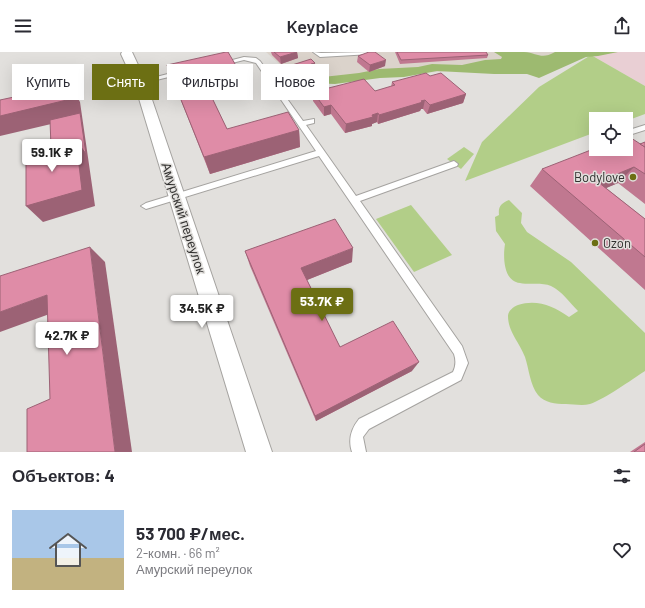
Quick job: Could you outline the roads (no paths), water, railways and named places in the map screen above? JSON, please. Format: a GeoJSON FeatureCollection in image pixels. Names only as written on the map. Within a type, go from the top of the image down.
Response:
{"type":"FeatureCollection","features":[{"type":"Feature","properties":{"kind":"street","name":"Амурский переулок"},"geometry":{"type":"LineString","coordinates":[[127,54],[132,64]]}},
{"type":"Feature","properties":{"kind":"street","name":"Амурский переулок"},"geometry":{"type":"LineString","coordinates":[[146,100],[259,452]]}},
{"type":"Feature","properties":{"kind":"lane"},"geometry":{"type":"LineString","coordinates":[[316,52],[320,55],[372,52]]}},
{"type":"Feature","properties":{"kind":"lane"},"geometry":{"type":"LineString","coordinates":[[221,64],[244,58],[256,60],[458,350],[462,363],[461,369],[457,376],[364,424],[359,429],[356,437],[356,447],[358,452]]}},
{"type":"Feature","properties":{"kind":"lane"},"geometry":{"type":"LineString","coordinates":[[300,124],[312,121]]}},
{"type":"Feature","properties":{"kind":"lane"},"geometry":{"type":"LineString","coordinates":[[633,133],[645,127]]}},
{"type":"Feature","properties":{"kind":"lane"},"geometry":{"type":"LineString","coordinates":[[146,206],[320,153]]}},
{"type":"Feature","properties":{"kind":"lane"},"geometry":{"type":"LineString","coordinates":[[353,200],[426,170],[454,164]]}},
{"type":"Feature","properties":{"kind":"place","name":"Bodylove"},"geometry":{"type":"Point","coordinates":[633,177]}},
{"type":"Feature","properties":{"kind":"place","name":"Ozon"},"geometry":{"type":"Point","coordinates":[595,243]}}]}
